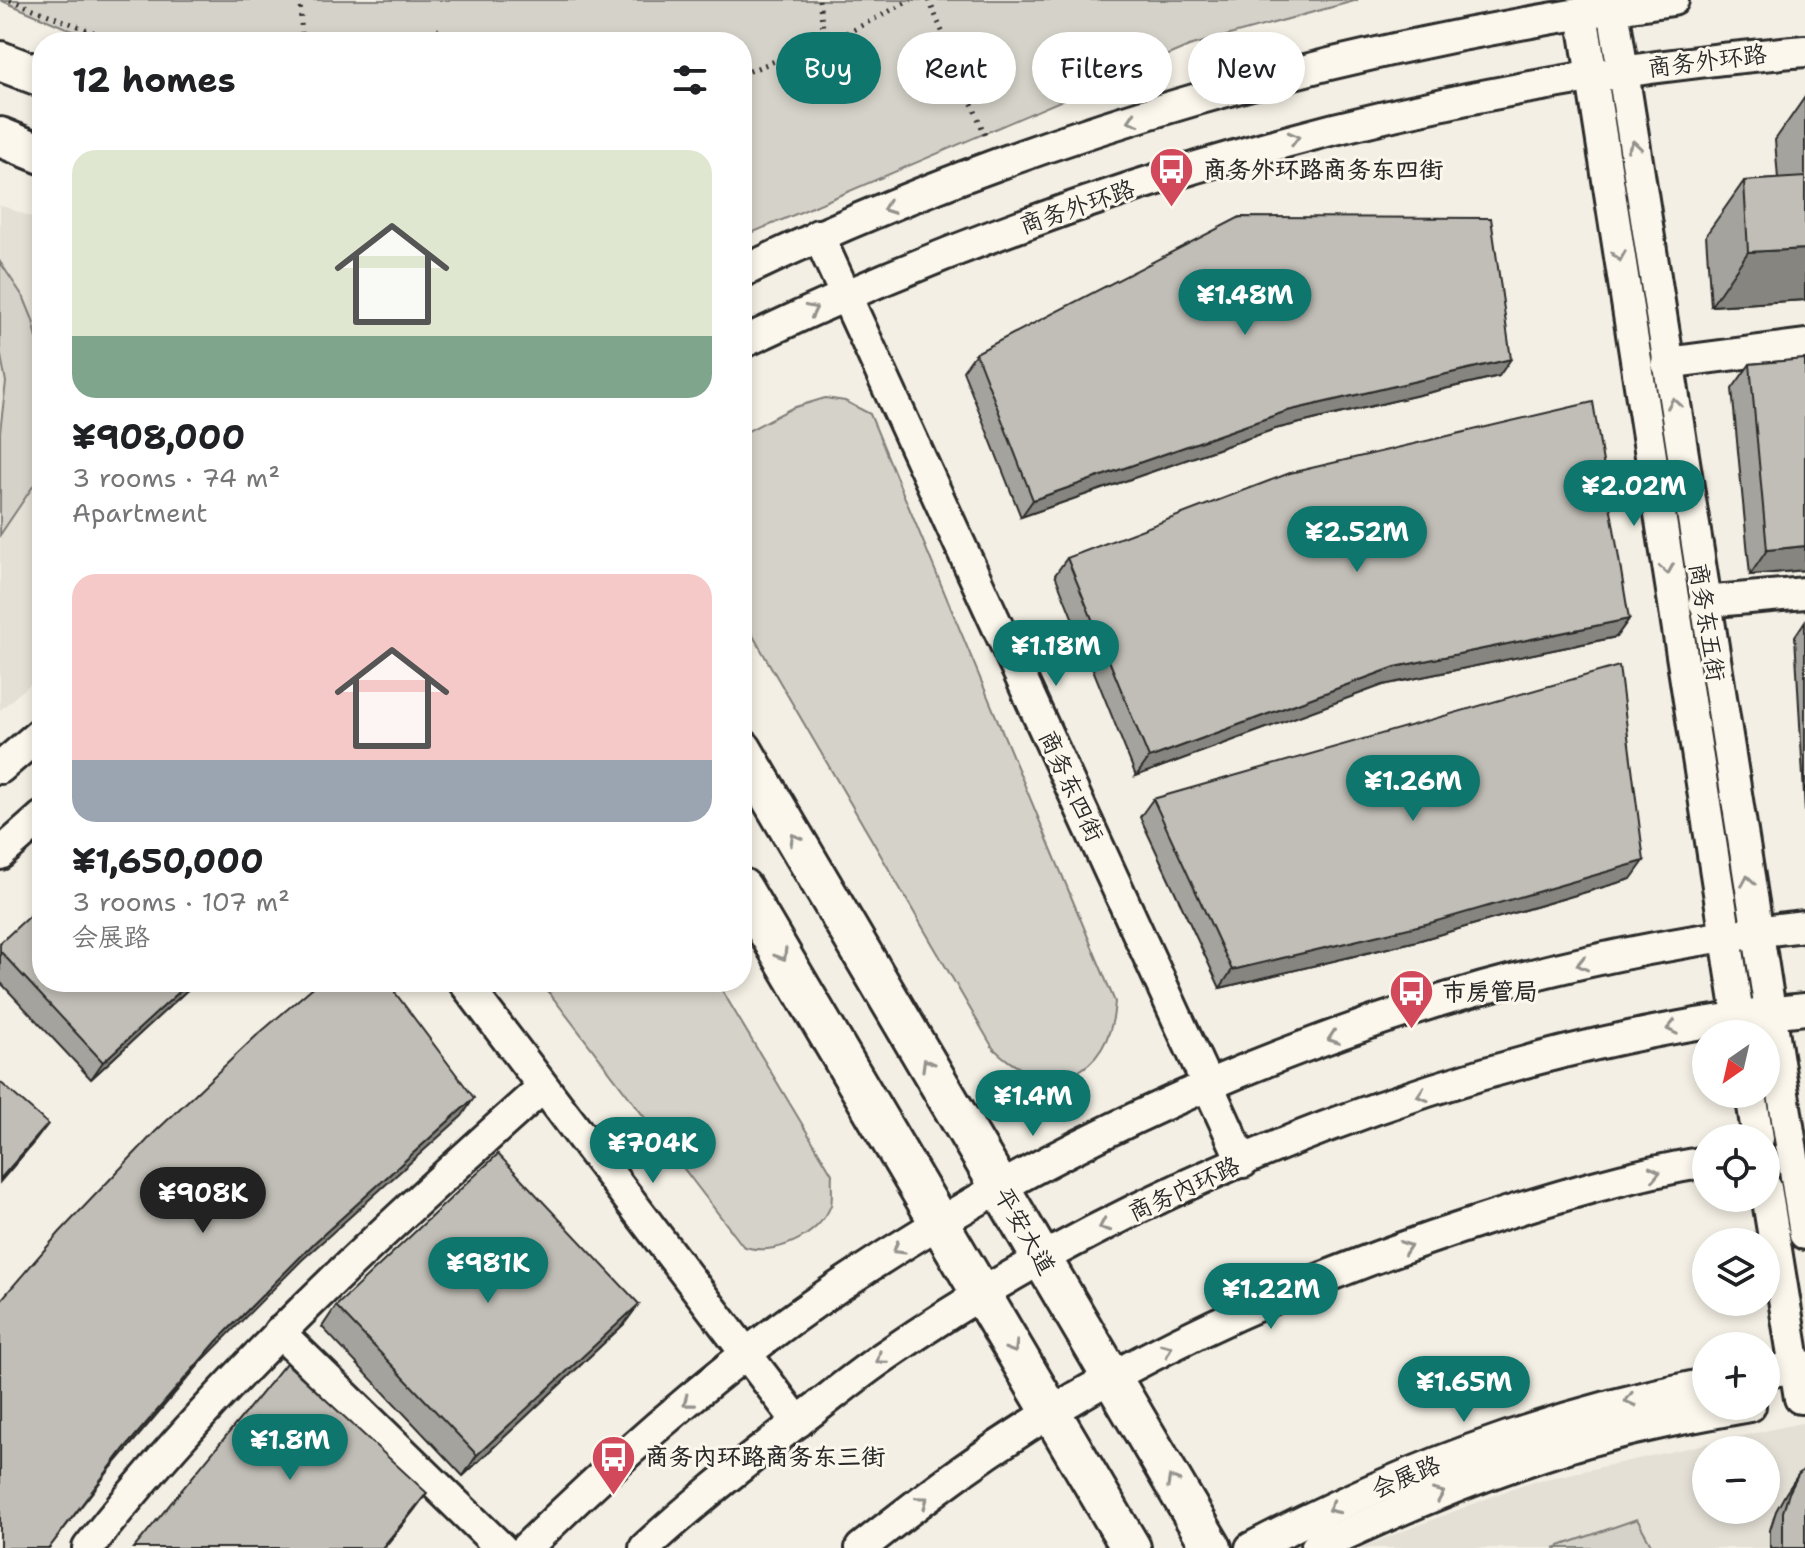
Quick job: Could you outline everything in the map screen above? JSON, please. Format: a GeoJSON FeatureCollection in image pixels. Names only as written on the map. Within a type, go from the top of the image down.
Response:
{"type":"FeatureCollection","features":[{"type":"Feature","properties":{"kind":"main road"},"geometry":{"type":"LineString","coordinates":[[0,61],[32,73]]}},
{"type":"Feature","properties":{"kind":"main road"},"geometry":{"type":"LineString","coordinates":[[0,137],[32,150]]}},
{"type":"Feature","properties":{"kind":"main road","name":"平安大道"},"geometry":{"type":"LineString","coordinates":[[752,766],[1212,1548]]}},
{"type":"Feature","properties":{"kind":"main road"},"geometry":{"type":"LineString","coordinates":[[752,905],[1131,1548]]}},
{"type":"Feature","properties":{"kind":"street"},"geometry":{"type":"LineString","coordinates":[[752,267],[818,235],[999,166],[1136,118],[1264,80],[1434,40],[1673,0]]}},
{"type":"Feature","properties":{"kind":"street","name":"商务东五街"},"geometry":{"type":"LineString","coordinates":[[1613,8],[1769,1013],[1787,1150],[1805,1234]]}},
{"type":"Feature","properties":{"kind":"street","name":"商务东五街"},"geometry":{"type":"LineString","coordinates":[[1582,13],[1739,1020]]}},
{"type":"Feature","properties":{"kind":"street","name":"商务外环路"},"geometry":{"type":"LineString","coordinates":[[752,338],[844,294],[1052,215],[1267,146],[1447,102],[1592,76],[1805,51]]}},
{"type":"Feature","properties":{"kind":"street","name":"商务东四街"},"geometry":{"type":"LineString","coordinates":[[818,235],[1243,1162]]}},
{"type":"Feature","properties":{"kind":"street"},"geometry":{"type":"LineString","coordinates":[[1667,363],[1805,345]]}},
{"type":"Feature","properties":{"kind":"street"},"geometry":{"type":"LineString","coordinates":[[1704,602],[1805,593]]}},
{"type":"Feature","properties":{"kind":"street"},"geometry":{"type":"LineString","coordinates":[[0,768],[32,741]]}},
{"type":"Feature","properties":{"kind":"street"},"geometry":{"type":"LineString","coordinates":[[0,854],[32,826]]}},
{"type":"Feature","properties":{"kind":"street"},"geometry":{"type":"LineString","coordinates":[[526,1548],[603,1473],[836,1289],[939,1223],[1056,1157],[1210,1086],[1327,1040],[1469,993],[1658,946],[1805,926]]}},
{"type":"Feature","properties":{"kind":"street"},"geometry":{"type":"LineString","coordinates":[[472,992],[798,1422]]}},
{"type":"Feature","properties":{"kind":"street","name":"商务内环路"},"geometry":{"type":"LineString","coordinates":[[1753,1020],[1769,1013],[1805,1009]]}},
{"type":"Feature","properties":{"kind":"street","name":"商务内环路"},"geometry":{"type":"LineString","coordinates":[[645,1548],[736,1469],[884,1356],[982,1294],[1093,1231],[1243,1162],[1344,1122],[1493,1072],[1673,1027],[1692,1027]]}},
{"type":"Feature","properties":{"kind":"street"},"geometry":{"type":"LineString","coordinates":[[88,1548],[133,1490],[237,1373],[543,1087]]}},
{"type":"Feature","properties":{"kind":"street"},"geometry":{"type":"LineString","coordinates":[[861,1548],[963,1470],[1052,1413],[1157,1354],[1284,1295],[1393,1251],[1532,1205],[1692,1165]]}},
{"type":"Feature","properties":{"kind":"street"},"geometry":{"type":"LineString","coordinates":[[1769,1212],[1789,1368],[1802,1398],[1780,1401]]}},
{"type":"Feature","properties":{"kind":"street"},"geometry":{"type":"LineString","coordinates":[[279,1332],[501,1548]]}},
{"type":"Feature","properties":{"kind":"street","name":"会展路"},"geometry":{"type":"LineString","coordinates":[[1251,1548],[1345,1502],[1490,1443],[1563,1418],[1692,1387]]}},
{"type":"Feature","properties":{"kind":"street","name":"会展路"},"geometry":{"type":"LineString","coordinates":[[1316,1548],[1450,1489],[1571,1446],[1692,1417]]}},
{"type":"Feature","properties":{"kind":"path"},"geometry":{"type":"LineString","coordinates":[[10,0],[93,32]]}},
{"type":"Feature","properties":{"kind":"path"},"geometry":{"type":"LineString","coordinates":[[300,0],[302,32]]}},
{"type":"Feature","properties":{"kind":"path"},"geometry":{"type":"LineString","coordinates":[[819,0],[824,32]]}},
{"type":"Feature","properties":{"kind":"path"},"geometry":{"type":"LineString","coordinates":[[844,32],[911,0]]}},
{"type":"Feature","properties":{"kind":"path"},"geometry":{"type":"LineString","coordinates":[[929,0],[999,166]]}},
{"type":"Feature","properties":{"kind":"path"},"geometry":{"type":"LineString","coordinates":[[430,32],[439,30]]}},
{"type":"Feature","properties":{"kind":"path"},"geometry":{"type":"LineString","coordinates":[[752,70],[776,60]]}},
{"type":"Feature","properties":{"kind":"shaded area"},"geometry":{"type":"Polygon","coordinates":[[[0,0],[1358,0],[1240,32],[1188,32],[1188,46],[1172,53],[1172,32],[1032,32],[1032,104],[1053,104],[752,233],[752,32],[75,32],[0,0]]]}},
{"type":"Feature","properties":{"kind":"shaded area"},"geometry":{"type":"Polygon","coordinates":[[[0,205],[32,217],[32,683],[0,710],[0,205]]]}},
{"type":"Feature","properties":{"kind":"shaded area"},"geometry":{"type":"Polygon","coordinates":[[[0,262],[24,298],[32,318],[32,488],[0,535],[0,432],[6,382],[0,351],[0,262]]]}},
{"type":"Feature","properties":{"kind":"shaded area"},"geometry":{"type":"Polygon","coordinates":[[[825,398],[845,401],[870,414],[1115,1002],[1111,1028],[1102,1049],[1089,1064],[1073,1074],[1054,1077],[1035,1074],[1014,1065],[993,1048],[752,634],[752,429],[792,408],[825,398]]]}},
{"type":"Feature","properties":{"kind":"shaded area"},"geometry":{"type":"Polygon","coordinates":[[[549,992],[723,992],[832,1174],[831,1205],[817,1226],[806,1235],[794,1242],[767,1249],[743,1246],[549,992]]]}},
{"type":"Feature","properties":{"kind":"shaded area"},"geometry":{"type":"Polygon","coordinates":[[[1805,1422],[1805,1548],[1360,1548],[1524,1484],[1692,1447],[1692,1524],[1780,1524],[1780,1436],[1742,1436],[1805,1422]]]}},
{"type":"Feature","properties":{"kind":"shaded area"},"geometry":{"type":"Polygon","coordinates":[[[1637,1519],[1653,1548],[1554,1548],[1637,1519]]]}},
{"type":"Feature","properties":{"kind":"building"},"geometry":{"type":"Polygon","coordinates":[[[1805,177],[1805,249],[1748,252],[1744,181],[1805,177]]]}},
{"type":"Feature","properties":{"kind":"building"},"geometry":{"type":"Polygon","coordinates":[[[1240,217],[1491,218],[1511,359],[1287,411],[1033,500],[976,353],[1240,217]]]}},
{"type":"Feature","properties":{"kind":"building"},"geometry":{"type":"Polygon","coordinates":[[[1805,359],[1805,546],[1767,550],[1750,364],[1805,359]]]}},
{"type":"Feature","properties":{"kind":"building"},"geometry":{"type":"Polygon","coordinates":[[[1593,402],[1629,619],[1395,667],[1149,758],[1067,558],[1290,473],[1593,402]]]}},
{"type":"Feature","properties":{"kind":"building"},"geometry":{"type":"Polygon","coordinates":[[[1619,666],[1644,861],[1430,923],[1232,970],[1153,799],[1619,666]]]}},
{"type":"Feature","properties":{"kind":"building"},"geometry":{"type":"Polygon","coordinates":[[[32,913],[32,985],[0,951],[0,943],[32,913]]]}},
{"type":"Feature","properties":{"kind":"building"},"geometry":{"type":"Polygon","coordinates":[[[38,992],[179,992],[103,1062],[38,992]]]}},
{"type":"Feature","properties":{"kind":"building"},"geometry":{"type":"Polygon","coordinates":[[[307,992],[394,992],[474,1098],[314,1243],[217,1341],[124,1449],[49,1548],[0,1548],[0,1301],[60,1232],[155,1132],[307,992]]]}},
{"type":"Feature","properties":{"kind":"building"},"geometry":{"type":"Polygon","coordinates":[[[0,1082],[48,1124],[0,1179],[0,1082]]]}},
{"type":"Feature","properties":{"kind":"building"},"geometry":{"type":"Polygon","coordinates":[[[498,1154],[639,1304],[477,1455],[336,1306],[498,1154]]]}},
{"type":"Feature","properties":{"kind":"building"},"geometry":{"type":"Polygon","coordinates":[[[286,1363],[427,1493],[382,1548],[134,1548],[286,1363]]]}},
{"type":"Feature","properties":{"kind":"building"},"geometry":{"type":"Polygon","coordinates":[[[1805,1468],[1805,1548],[1783,1548],[1783,1512],[1798,1475],[1805,1468]]]}},
{"type":"Feature","properties":{"kind":"place","name":"商务外环路商务东四街"},"geometry":{"type":"Point","coordinates":[1172,209]}},
{"type":"Feature","properties":{"kind":"place","name":"市房管局"},"geometry":{"type":"Point","coordinates":[1411,1031]}},
{"type":"Feature","properties":{"kind":"place","name":"商务内环路商务东三街"},"geometry":{"type":"Point","coordinates":[614,1496]}}]}
